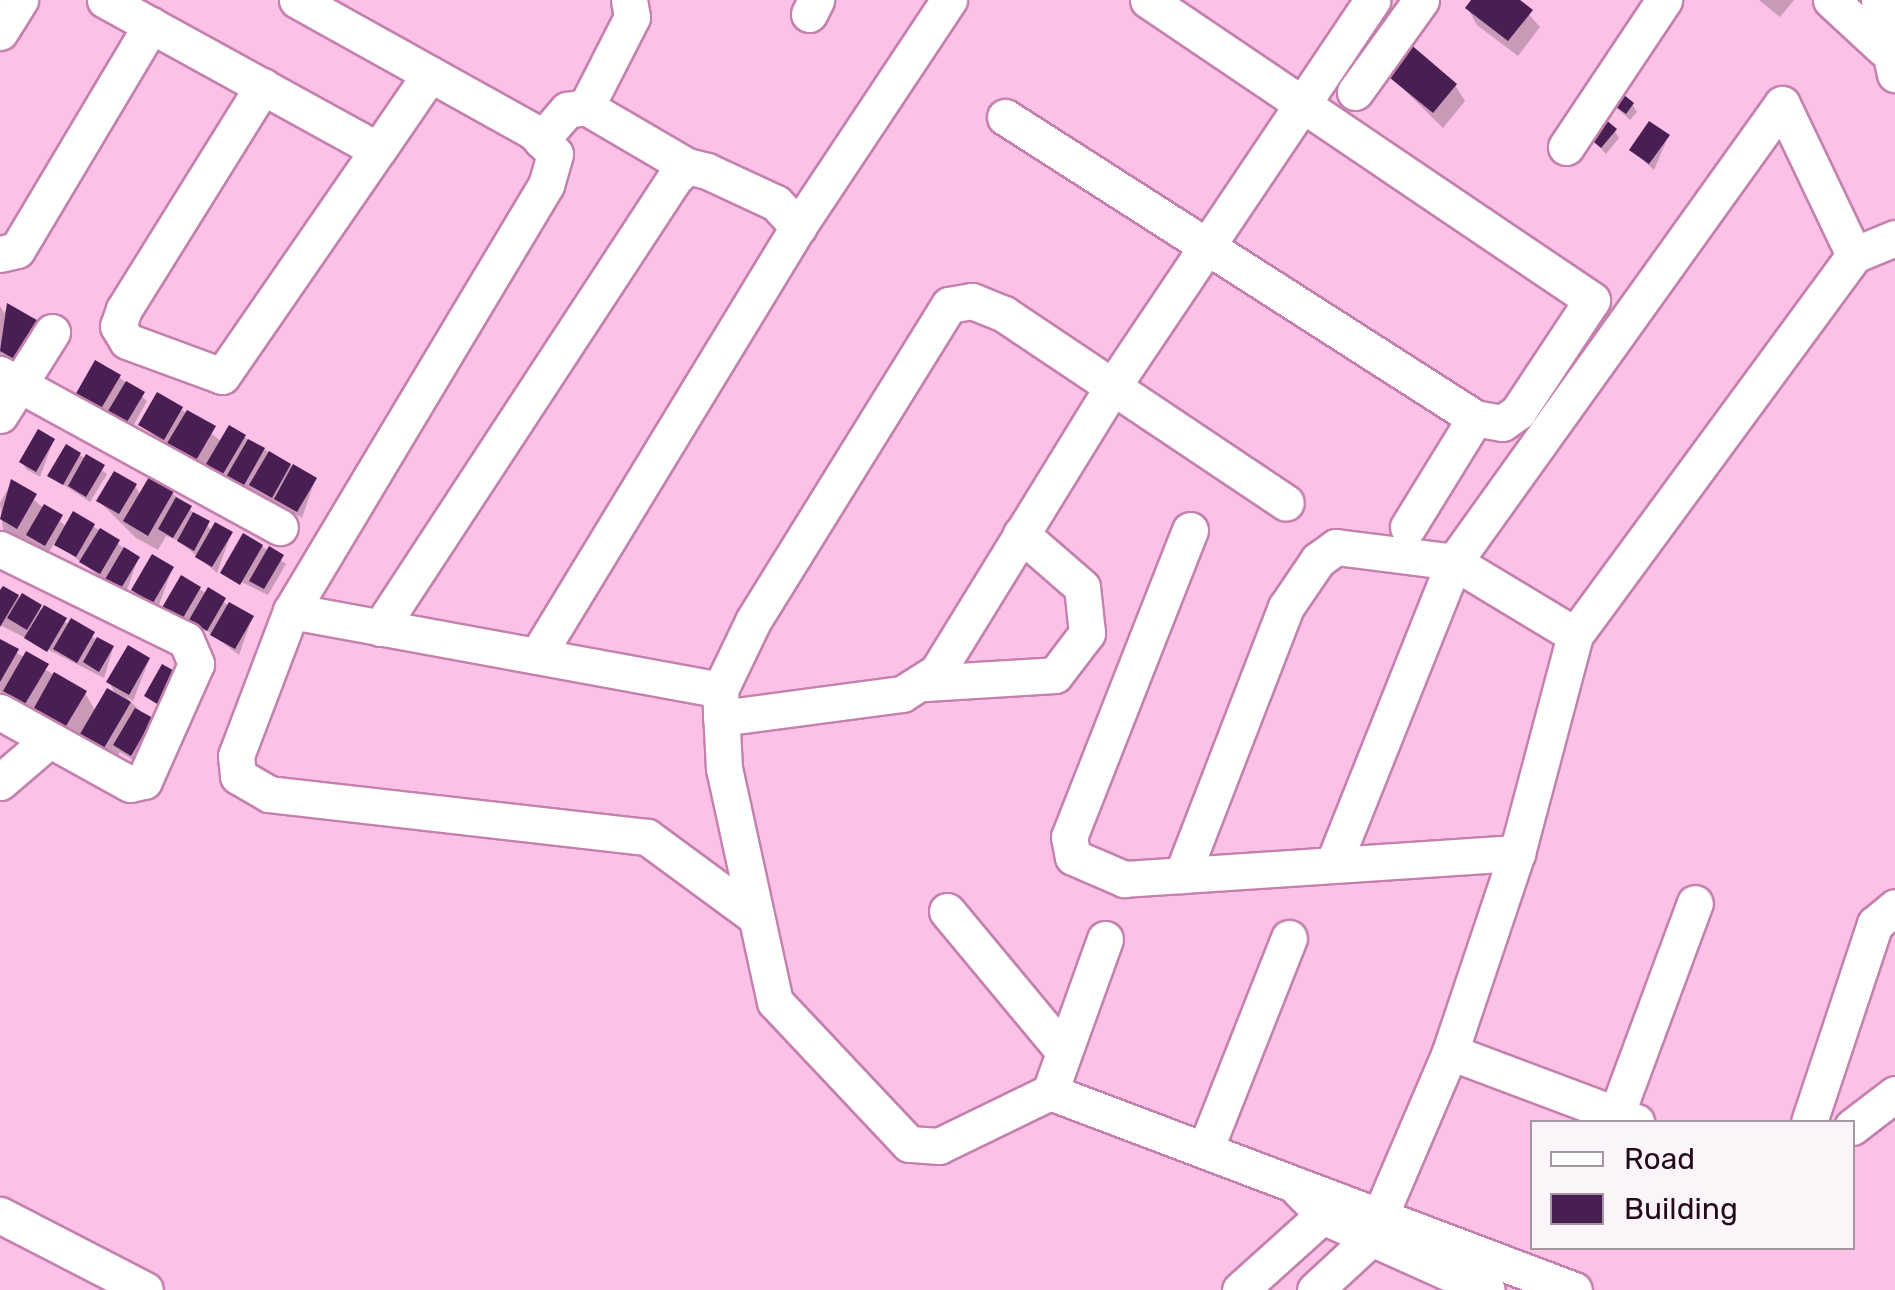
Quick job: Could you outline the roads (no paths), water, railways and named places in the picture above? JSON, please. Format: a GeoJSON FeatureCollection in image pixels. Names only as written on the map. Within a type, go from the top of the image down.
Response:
{"type":"FeatureCollection","features":[{"type":"Feature","properties":{"kind":"street"},"geometry":{"type":"LineString","coordinates":[[0,32],[20,0]]}},
{"type":"Feature","properties":{"kind":"street"},"geometry":{"type":"LineString","coordinates":[[105,0],[378,150]]}},
{"type":"Feature","properties":{"kind":"street"},"geometry":{"type":"LineString","coordinates":[[298,0],[541,140],[554,154],[546,184],[291,611],[236,756],[238,776],[270,794],[647,837],[758,942]]}},
{"type":"Feature","properties":{"kind":"street"},"geometry":{"type":"LineString","coordinates":[[586,107],[632,17],[630,0]]}},
{"type":"Feature","properties":{"kind":"street"},"geometry":{"type":"LineString","coordinates":[[537,656],[798,228],[949,0]]}},
{"type":"Feature","properties":{"kind":"street"},"geometry":{"type":"LineString","coordinates":[[1005,117],[1212,245],[1475,418],[1502,422],[1518,412],[1592,300],[1148,0]]}},
{"type":"Feature","properties":{"kind":"street"},"geometry":{"type":"LineString","coordinates":[[926,683],[1113,386],[1212,245],[1372,0]]}},
{"type":"Feature","properties":{"kind":"street"},"geometry":{"type":"LineString","coordinates":[[1355,92],[1421,0]]}},
{"type":"Feature","properties":{"kind":"street"},"geometry":{"type":"LineString","coordinates":[[1566,147],[1664,0]]}},
{"type":"Feature","properties":{"kind":"street"},"geometry":{"type":"LineString","coordinates":[[1831,0],[1889,61]]}},
{"type":"Feature","properties":{"kind":"street"},"geometry":{"type":"LineString","coordinates":[[1880,0],[1889,61]]}},
{"type":"Feature","properties":{"kind":"street"},"geometry":{"type":"LineString","coordinates":[[0,254],[17,250],[152,25]]}},
{"type":"Feature","properties":{"kind":"street"},"geometry":{"type":"LineString","coordinates":[[262,86],[124,309],[118,326],[127,341],[222,376],[430,74]]}},
{"type":"Feature","properties":{"kind":"street"},"geometry":{"type":"LineString","coordinates":[[1333,865],[1454,562],[1782,104],[1854,255]]}},
{"type":"Feature","properties":{"kind":"street"},"geometry":{"type":"LineString","coordinates":[[541,140],[567,110],[586,107],[687,166],[776,202],[798,228]]}},
{"type":"Feature","properties":{"kind":"street"},"geometry":{"type":"LineString","coordinates":[[380,628],[687,166]]}},
{"type":"Feature","properties":{"kind":"street"},"geometry":{"type":"LineString","coordinates":[[1279,1258],[1315,1290],[1378,1226],[1450,1052],[1517,854],[1575,635],[1854,255],[1895,238]]}},
{"type":"Feature","properties":{"kind":"street"},"geometry":{"type":"LineString","coordinates":[[1286,503],[1004,314],[972,302],[950,305],[753,620],[720,704],[758,942],[775,1002],[908,1144],[939,1146],[1050,1092],[1205,1150],[1378,1226],[1574,1290]]}},
{"type":"Feature","properties":{"kind":"street"},"geometry":{"type":"LineString","coordinates":[[0,415],[9,379],[52,332]]}},
{"type":"Feature","properties":{"kind":"street"},"geometry":{"type":"LineString","coordinates":[[9,379],[280,527]]}},
{"type":"Feature","properties":{"kind":"street"},"geometry":{"type":"LineString","coordinates":[[1408,527],[1475,418]]}},
{"type":"Feature","properties":{"kind":"street"},"geometry":{"type":"LineString","coordinates":[[1190,530],[1069,837],[1072,857],[1124,879],[1517,854]]}},
{"type":"Feature","properties":{"kind":"street"},"geometry":{"type":"LineString","coordinates":[[291,611],[537,656],[720,704],[1054,674],[1088,633],[1082,587],[1021,534]]}},
{"type":"Feature","properties":{"kind":"street"},"geometry":{"type":"LineString","coordinates":[[1182,875],[1286,608],[1318,560],[1336,547],[1454,562],[1575,635]]}},
{"type":"Feature","properties":{"kind":"street"},"geometry":{"type":"LineString","coordinates":[[0,550],[195,651],[144,782],[130,784],[0,712]]}},
{"type":"Feature","properties":{"kind":"street"},"geometry":{"type":"LineString","coordinates":[[0,782],[49,740]]}},
{"type":"Feature","properties":{"kind":"street"},"geometry":{"type":"LineString","coordinates":[[1450,1052],[1627,1119],[1695,903]]}},
{"type":"Feature","properties":{"kind":"street"},"geometry":{"type":"LineString","coordinates":[[1810,1120],[1875,924],[1895,907]]}},
{"type":"Feature","properties":{"kind":"street"},"geometry":{"type":"LineString","coordinates":[[947,910],[1060,1047]]}},
{"type":"Feature","properties":{"kind":"street"},"geometry":{"type":"LineString","coordinates":[[1205,1150],[1289,938]]}},
{"type":"Feature","properties":{"kind":"street"},"geometry":{"type":"LineString","coordinates":[[1050,1092],[1060,1047],[1105,939]]}},
{"type":"Feature","properties":{"kind":"street"},"geometry":{"type":"LineString","coordinates":[[1855,1125],[1895,1094]]}},
{"type":"Feature","properties":{"kind":"street"},"geometry":{"type":"LineString","coordinates":[[1240,1290],[1335,1207]]}},
{"type":"Feature","properties":{"kind":"street"},"geometry":{"type":"LineString","coordinates":[[0,1214],[145,1290]]}},
{"type":"Feature","properties":{"kind":"street"},"geometry":{"type":"LineString","coordinates":[[1378,1226],[1487,1290]]}}]}
